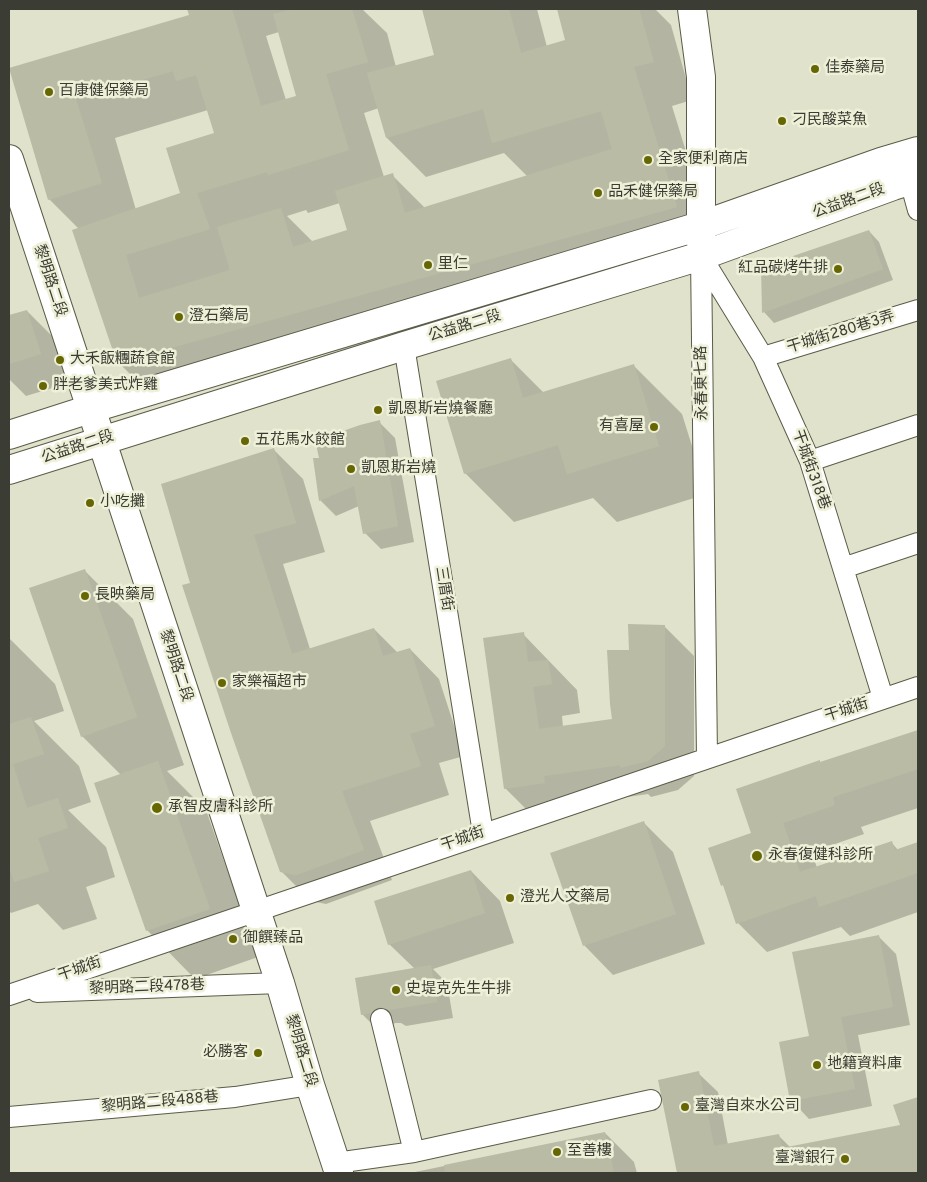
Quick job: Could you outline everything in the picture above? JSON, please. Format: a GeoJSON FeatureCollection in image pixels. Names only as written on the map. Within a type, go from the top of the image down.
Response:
{"type":"FeatureCollection","features":[{"type":"Feature","properties":{"kind":"main road","name":"永春東七路"},"geometry":{"type":"LineString","coordinates":[[692,9],[701,77],[701,256]]}},
{"type":"Feature","properties":{"kind":"main road","name":"公益路二段"},"geometry":{"type":"LineString","coordinates":[[9,435],[700,226],[881,162],[918,151]]}},
{"type":"Feature","properties":{"kind":"main road","name":"黎明路二段"},"geometry":{"type":"LineString","coordinates":[[9,159],[280,983],[310,1085],[338,1168]]}},
{"type":"Feature","properties":{"kind":"main road","name":"公益路二段"},"geometry":{"type":"LineString","coordinates":[[9,470],[100,440],[701,256],[914,180]]}},
{"type":"Feature","properties":{"kind":"street"},"geometry":{"type":"LineString","coordinates":[[914,180],[918,210]]}},
{"type":"Feature","properties":{"kind":"street","name":"干城街318巷"},"geometry":{"type":"LineString","coordinates":[[701,256],[763,357],[810,460],[883,698]]}},
{"type":"Feature","properties":{"kind":"street","name":"永春東七路"},"geometry":{"type":"LineString","coordinates":[[701,256],[707,757]]}},
{"type":"Feature","properties":{"kind":"street","name":"干城街280巷3弄"},"geometry":{"type":"LineString","coordinates":[[763,357],[918,310]]}},
{"type":"Feature","properties":{"kind":"street","name":"三厝街"},"geometry":{"type":"LineString","coordinates":[[404,346],[483,833]]}},
{"type":"Feature","properties":{"kind":"street"},"geometry":{"type":"LineString","coordinates":[[810,460],[918,425]]}},
{"type":"Feature","properties":{"kind":"street"},"geometry":{"type":"LineString","coordinates":[[843,568],[918,543]]}},
{"type":"Feature","properties":{"kind":"street","name":"干城街"},"geometry":{"type":"LineString","coordinates":[[11,994],[918,687]]}},
{"type":"Feature","properties":{"kind":"street","name":"黎明路二段478巷"},"geometry":{"type":"LineString","coordinates":[[11,994],[280,983]]}},
{"type":"Feature","properties":{"kind":"street"},"geometry":{"type":"LineString","coordinates":[[381,1019],[414,1152]]}},
{"type":"Feature","properties":{"kind":"street","name":"黎明路二段488巷"},"geometry":{"type":"LineString","coordinates":[[9,1117],[235,1097],[310,1085]]}},
{"type":"Feature","properties":{"kind":"street"},"geometry":{"type":"LineString","coordinates":[[338,1168],[651,1100]]}},
{"type":"Feature","properties":{"kind":"building"},"geometry":{"type":"Polygon","coordinates":[[[187,9],[232,9],[261,106],[296,96],[273,14],[293,9],[352,9],[368,62],[326,74],[349,150],[268,175],[267,172],[197,193],[210,229],[126,255],[139,298],[230,270],[217,227],[281,208],[293,247],[347,230],[335,191],[393,173],[405,213],[612,149],[601,111],[492,143],[483,109],[386,138],[367,73],[434,55],[422,9],[509,9],[521,53],[565,40],[557,9],[639,9],[654,62],[634,67],[677,207],[117,363],[72,230],[180,193],[166,148],[214,133],[196,75],[176,81],[173,71],[76,99],[102,183],[48,200],[9,68],[189,15],[187,9]]]}},
{"type":"Feature","properties":{"kind":"building"},"geometry":{"type":"Polygon","coordinates":[[[869,230],[883,269],[762,313],[761,267],[869,230]]]}},
{"type":"Feature","properties":{"kind":"building"},"geometry":{"type":"Polygon","coordinates":[[[27,310],[41,354],[9,364],[9,315],[27,310]]]}},
{"type":"Feature","properties":{"kind":"building"},"geometry":{"type":"Polygon","coordinates":[[[511,358],[523,398],[634,364],[659,446],[567,474],[558,445],[464,474],[436,381],[511,358]]]}},
{"type":"Feature","properties":{"kind":"building","name":"凱恩斯岩燒"},"geometry":{"type":"Polygon","coordinates":[[[380,420],[398,526],[363,534],[354,486],[319,501],[313,458],[319,458],[316,444],[342,443],[343,431],[380,420]]]}},
{"type":"Feature","properties":{"kind":"building"},"geometry":{"type":"Polygon","coordinates":[[[274,448],[296,523],[254,535],[292,654],[374,628],[383,656],[410,648],[435,726],[410,734],[421,766],[342,791],[364,850],[296,875],[280,872],[231,733],[182,585],[190,583],[161,484],[274,448]]]}},
{"type":"Feature","properties":{"kind":"building"},"geometry":{"type":"Polygon","coordinates":[[[85,569],[137,717],[81,737],[29,588],[85,569]]]}},
{"type":"Feature","properties":{"kind":"building"},"geometry":{"type":"Polygon","coordinates":[[[628,624],[665,625],[665,746],[648,761],[620,768],[620,765],[544,776],[545,783],[504,789],[483,638],[524,632],[528,662],[548,660],[552,684],[533,687],[539,729],[612,719],[607,650],[629,650],[628,624]]]}},
{"type":"Feature","properties":{"kind":"building"},"geometry":{"type":"Polygon","coordinates":[[[31,717],[44,754],[13,764],[27,808],[58,798],[68,828],[38,838],[49,871],[14,882],[9,867],[9,724],[31,717]]]}},
{"type":"Feature","properties":{"kind":"building"},"geometry":{"type":"Polygon","coordinates":[[[918,730],[918,769],[833,797],[835,805],[783,823],[800,872],[892,841],[895,850],[918,842],[918,873],[819,907],[816,896],[736,924],[708,848],[751,833],[736,789],[820,760],[820,762],[918,730]]]}},
{"type":"Feature","properties":{"kind":"building"},"geometry":{"type":"Polygon","coordinates":[[[158,761],[210,909],[146,931],[94,783],[158,761]]]}},
{"type":"Feature","properties":{"kind":"building"},"geometry":{"type":"Polygon","coordinates":[[[644,821],[676,914],[583,946],[550,853],[644,821]]]}},
{"type":"Feature","properties":{"kind":"building"},"geometry":{"type":"Polygon","coordinates":[[[471,870],[485,913],[388,945],[374,901],[471,870]]]}},
{"type":"Feature","properties":{"kind":"building"},"geometry":{"type":"Polygon","coordinates":[[[879,935],[893,1007],[841,1017],[855,1089],[790,1101],[779,1042],[809,1036],[792,952],[879,935]]]}},
{"type":"Feature","properties":{"kind":"building","name":"史堤克先生牛排"},"geometry":{"type":"Polygon","coordinates":[[[431,965],[437,1002],[389,1010],[379,1007],[371,1013],[361,1015],[355,978],[431,965]]]}},
{"type":"Feature","properties":{"kind":"building"},"geometry":{"type":"Polygon","coordinates":[[[699,1071],[714,1146],[779,1134],[782,1148],[900,1125],[893,1105],[918,1097],[918,1173],[677,1173],[658,1080],[699,1071]]]}},
{"type":"Feature","properties":{"kind":"building","name":"至善樓"},"geometry":{"type":"Polygon","coordinates":[[[605,1132],[614,1173],[445,1173],[444,1165],[605,1132]]]}},
{"type":"Feature","properties":{"kind":"place","name":"佳泰藥局"},"geometry":{"type":"Point","coordinates":[815,69]}},
{"type":"Feature","properties":{"kind":"place","name":"百康健保藥局"},"geometry":{"type":"Point","coordinates":[49,92]}},
{"type":"Feature","properties":{"kind":"place","name":"刁民酸菜魚"},"geometry":{"type":"Point","coordinates":[782,121]}},
{"type":"Feature","properties":{"kind":"place","name":"全家便利商店"},"geometry":{"type":"Point","coordinates":[648,160]}},
{"type":"Feature","properties":{"kind":"place","name":"品禾健保藥局"},"geometry":{"type":"Point","coordinates":[598,193]}},
{"type":"Feature","properties":{"kind":"place","name":"里仁"},"geometry":{"type":"Point","coordinates":[428,265]}},
{"type":"Feature","properties":{"kind":"place","name":"紅品碳烤牛排"},"geometry":{"type":"Point","coordinates":[838,269]}},
{"type":"Feature","properties":{"kind":"place","name":"澄石藥局"},"geometry":{"type":"Point","coordinates":[179,317]}},
{"type":"Feature","properties":{"kind":"place","name":"大禾飯糰蔬食館"},"geometry":{"type":"Point","coordinates":[60,360]}},
{"type":"Feature","properties":{"kind":"place","name":"胖老爹美式炸雞"},"geometry":{"type":"Point","coordinates":[43,386]}},
{"type":"Feature","properties":{"kind":"place","name":"凱恩斯岩燒餐廳"},"geometry":{"type":"Point","coordinates":[378,410]}},
{"type":"Feature","properties":{"kind":"place","name":"有喜屋"},"geometry":{"type":"Point","coordinates":[654,427]}},
{"type":"Feature","properties":{"kind":"place","name":"五花馬水餃館"},"geometry":{"type":"Point","coordinates":[245,441]}},
{"type":"Feature","properties":{"kind":"place","name":"凱恩斯岩燒"},"geometry":{"type":"Point","coordinates":[351,469]}},
{"type":"Feature","properties":{"kind":"place","name":"小吃攤"},"geometry":{"type":"Point","coordinates":[90,503]}},
{"type":"Feature","properties":{"kind":"place","name":"長映藥局"},"geometry":{"type":"Point","coordinates":[85,596]}},
{"type":"Feature","properties":{"kind":"place","name":"家樂福超市"},"geometry":{"type":"Point","coordinates":[222,683]}},
{"type":"Feature","properties":{"kind":"place","name":"承智皮膚科診所"},"geometry":{"type":"Point","coordinates":[157,808]}},
{"type":"Feature","properties":{"kind":"place","name":"永春復健科診所"},"geometry":{"type":"Point","coordinates":[757,856]}},
{"type":"Feature","properties":{"kind":"place","name":"澄光人文藥局"},"geometry":{"type":"Point","coordinates":[510,898]}},
{"type":"Feature","properties":{"kind":"place","name":"御饌臻品"},"geometry":{"type":"Point","coordinates":[233,939]}},
{"type":"Feature","properties":{"kind":"place","name":"史堤克先生牛排"},"geometry":{"type":"Point","coordinates":[396,990]}},
{"type":"Feature","properties":{"kind":"place","name":"必勝客"},"geometry":{"type":"Point","coordinates":[258,1053]}},
{"type":"Feature","properties":{"kind":"place","name":"地籍資料庫"},"geometry":{"type":"Point","coordinates":[817,1065]}},
{"type":"Feature","properties":{"kind":"place","name":"臺灣自來水公司"},"geometry":{"type":"Point","coordinates":[685,1107]}},
{"type":"Feature","properties":{"kind":"place","name":"至善樓"},"geometry":{"type":"Point","coordinates":[557,1152]}},
{"type":"Feature","properties":{"kind":"place","name":"臺灣銀行"},"geometry":{"type":"Point","coordinates":[845,1159]}}]}
